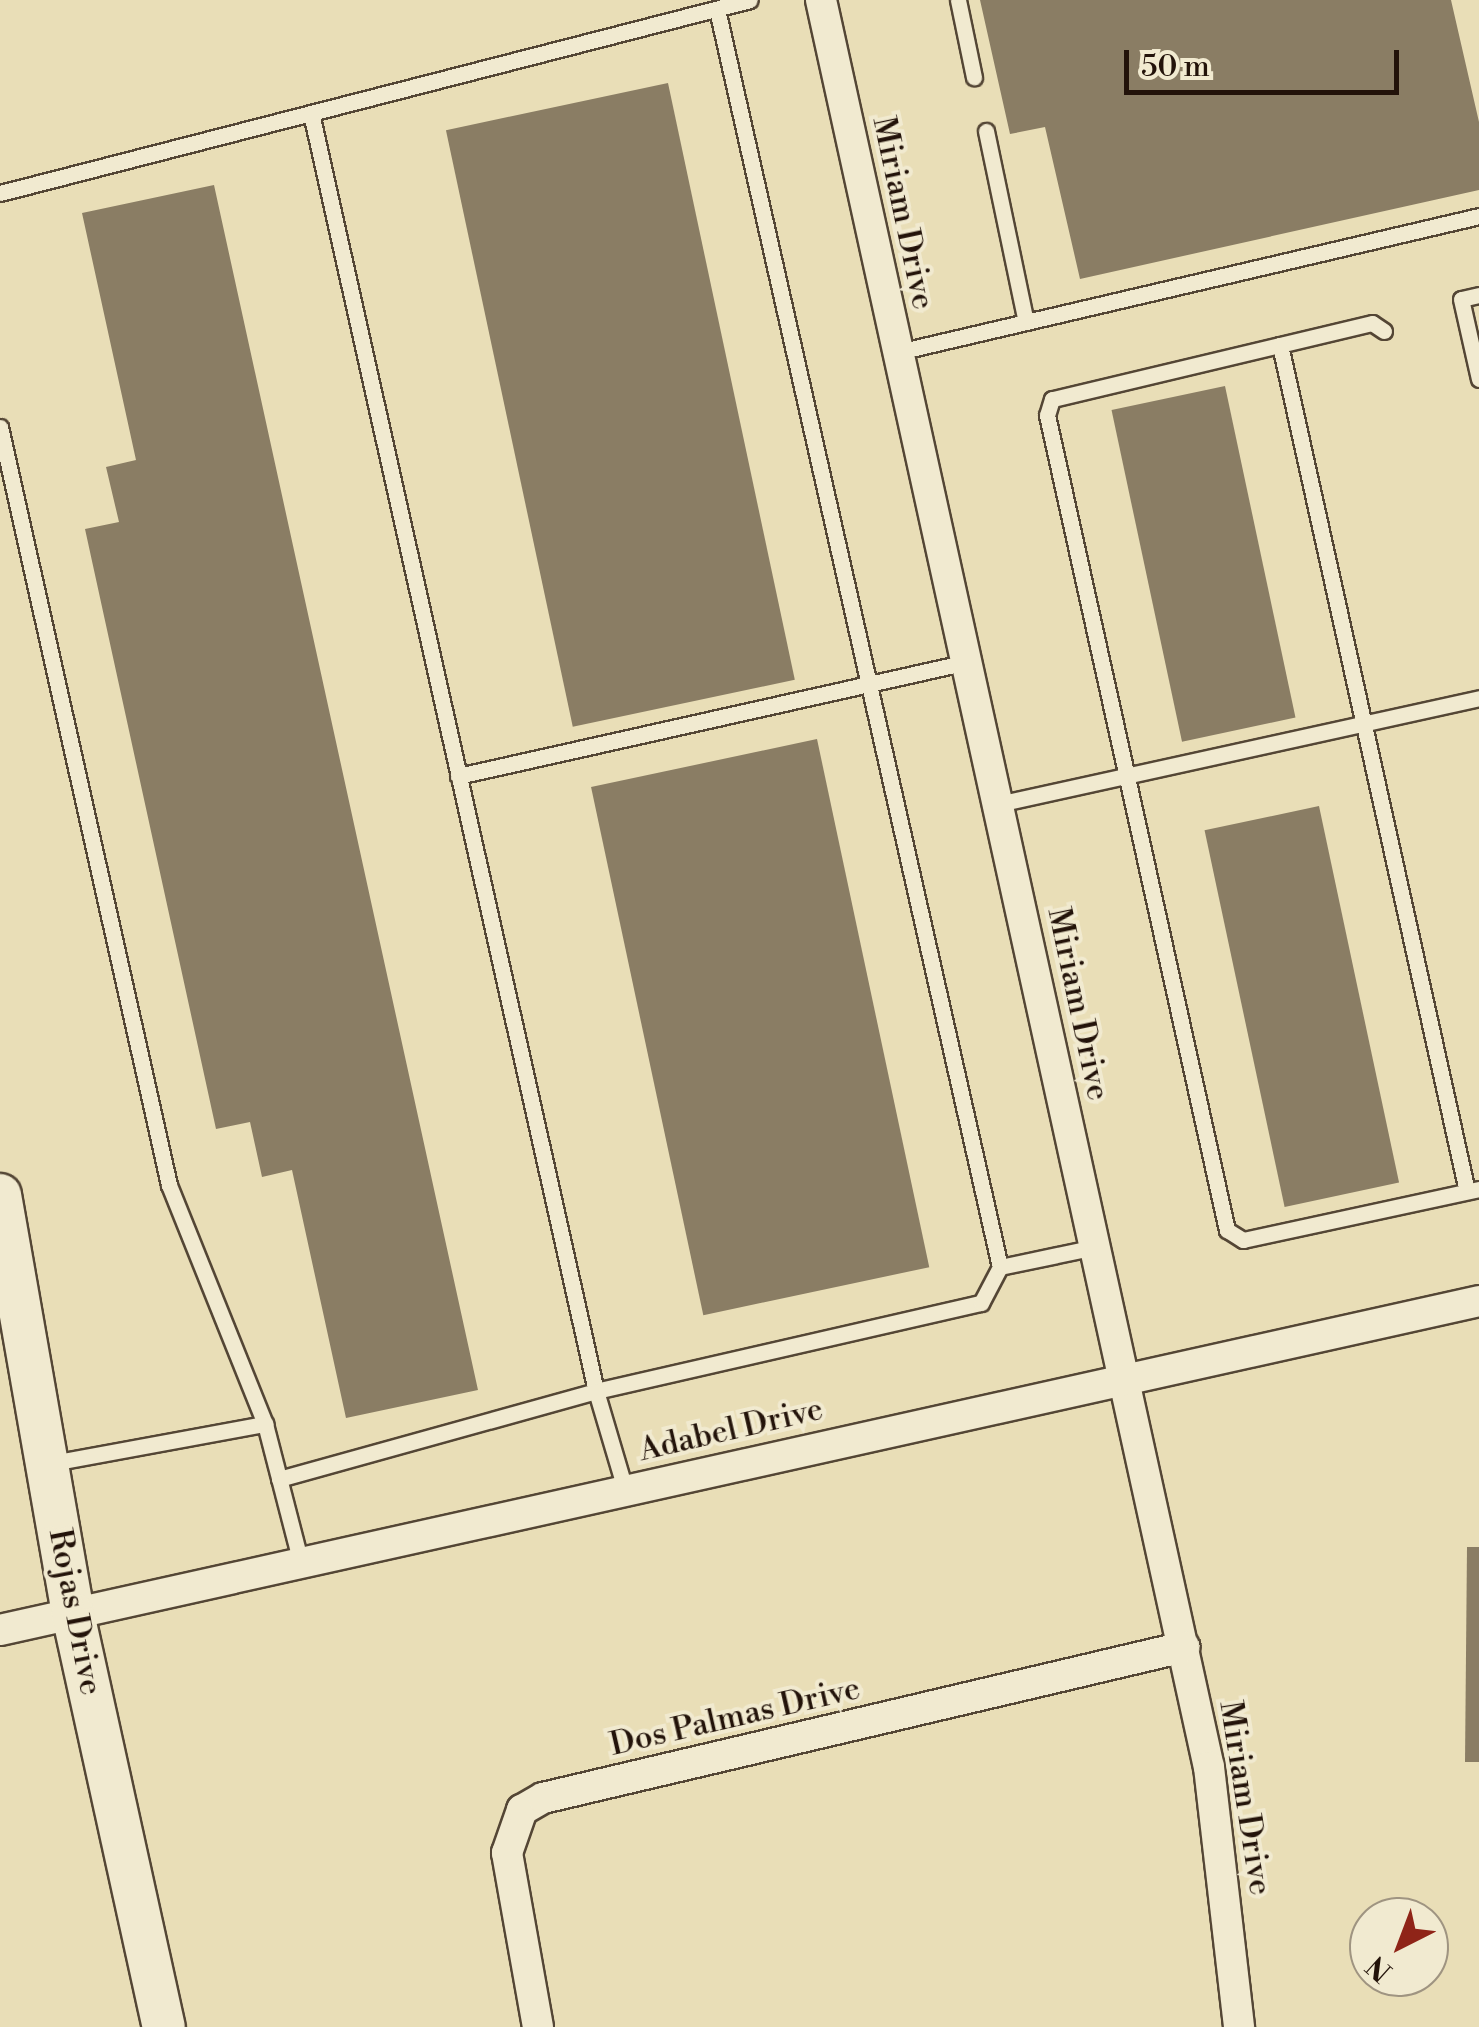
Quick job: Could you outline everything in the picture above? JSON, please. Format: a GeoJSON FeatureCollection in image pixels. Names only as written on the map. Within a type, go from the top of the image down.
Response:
{"type":"FeatureCollection","features":[{"type":"Feature","properties":{"kind":"main road","name":"Rojas Drive"},"geometry":{"type":"LineString","coordinates":[[0,1195],[73,1614],[164,2027]]}},
{"type":"Feature","properties":{"kind":"street","name":"Miriam Drive"},"geometry":{"type":"LineString","coordinates":[[820,0],[1210,1767],[1239,2027]]}},
{"type":"Feature","properties":{"kind":"street","name":"Adabel Drive"},"geometry":{"type":"LineString","coordinates":[[0,1630],[1479,1301]]}},
{"type":"Feature","properties":{"kind":"street","name":"Dos Palmas Drive"},"geometry":{"type":"LineString","coordinates":[[538,2027],[507,1853],[522,1810],[543,1798],[1184,1647]]}},
{"type":"Feature","properties":{"kind":"lane"},"geometry":{"type":"LineString","coordinates":[[0,194],[750,0]]}},
{"type":"Feature","properties":{"kind":"lane"},"geometry":{"type":"LineString","coordinates":[[958,0],[974,77]]}},
{"type":"Feature","properties":{"kind":"lane"},"geometry":{"type":"LineString","coordinates":[[279,1479],[596,1391],[981,1302],[1000,1267],[717,9]]}},
{"type":"Feature","properties":{"kind":"lane"},"geometry":{"type":"LineString","coordinates":[[310,113],[596,1391],[625,1490]]}},
{"type":"Feature","properties":{"kind":"lane"},"geometry":{"type":"LineString","coordinates":[[986,131],[1026,322]]}},
{"type":"Feature","properties":{"kind":"lane"},"geometry":{"type":"LineString","coordinates":[[898,352],[1479,216]]}},
{"type":"Feature","properties":{"kind":"lane"},"geometry":{"type":"LineString","coordinates":[[1479,295],[1462,299],[1479,379]]}},
{"type":"Feature","properties":{"kind":"lane"},"geometry":{"type":"LineString","coordinates":[[1280,345],[1362,724],[1473,1190],[1243,1240],[1226,1230],[1047,415],[1052,400],[1372,322],[1384,331]]}},
{"type":"Feature","properties":{"kind":"lane"},"geometry":{"type":"LineString","coordinates":[[0,427],[169,1185],[265,1424],[301,1563]]}},
{"type":"Feature","properties":{"kind":"lane"},"geometry":{"type":"LineString","coordinates":[[458,776],[967,662]]}},
{"type":"Feature","properties":{"kind":"lane"},"geometry":{"type":"LineString","coordinates":[[998,804],[1479,698]]}},
{"type":"Feature","properties":{"kind":"lane"},"geometry":{"type":"LineString","coordinates":[[1000,1267],[1096,1247]]}},
{"type":"Feature","properties":{"kind":"lane"},"geometry":{"type":"LineString","coordinates":[[48,1464],[265,1424]]}},
{"type":"Feature","properties":{"kind":"building"},"geometry":{"type":"Polygon","coordinates":[[[980,0],[1451,0],[1479,122],[1479,190],[1080,279],[1045,127],[1010,134],[980,0]]]}},
{"type":"Feature","properties":{"kind":"building"},"geometry":{"type":"Polygon","coordinates":[[[668,83],[795,680],[573,727],[446,130],[668,83]]]}},
{"type":"Feature","properties":{"kind":"building"},"geometry":{"type":"Polygon","coordinates":[[[214,185],[478,1390],[346,1418],[292,1170],[262,1177],[250,1122],[216,1129],[85,529],[119,522],[106,467],[136,460],[82,213],[214,185]]]}},
{"type":"Feature","properties":{"kind":"building"},"geometry":{"type":"Polygon","coordinates":[[[1225,386],[1295,718],[1182,742],[1112,410],[1225,386]]]}},
{"type":"Feature","properties":{"kind":"building"},"geometry":{"type":"Polygon","coordinates":[[[817,739],[929,1267],[703,1315],[591,787],[817,739]]]}},
{"type":"Feature","properties":{"kind":"building"},"geometry":{"type":"Polygon","coordinates":[[[1319,806],[1399,1183],[1285,1207],[1205,830],[1319,806]]]}},
{"type":"Feature","properties":{"kind":"building"},"geometry":{"type":"Polygon","coordinates":[[[1467,1547],[1479,1547],[1479,1762],[1465,1762],[1467,1547]]]}}]}
